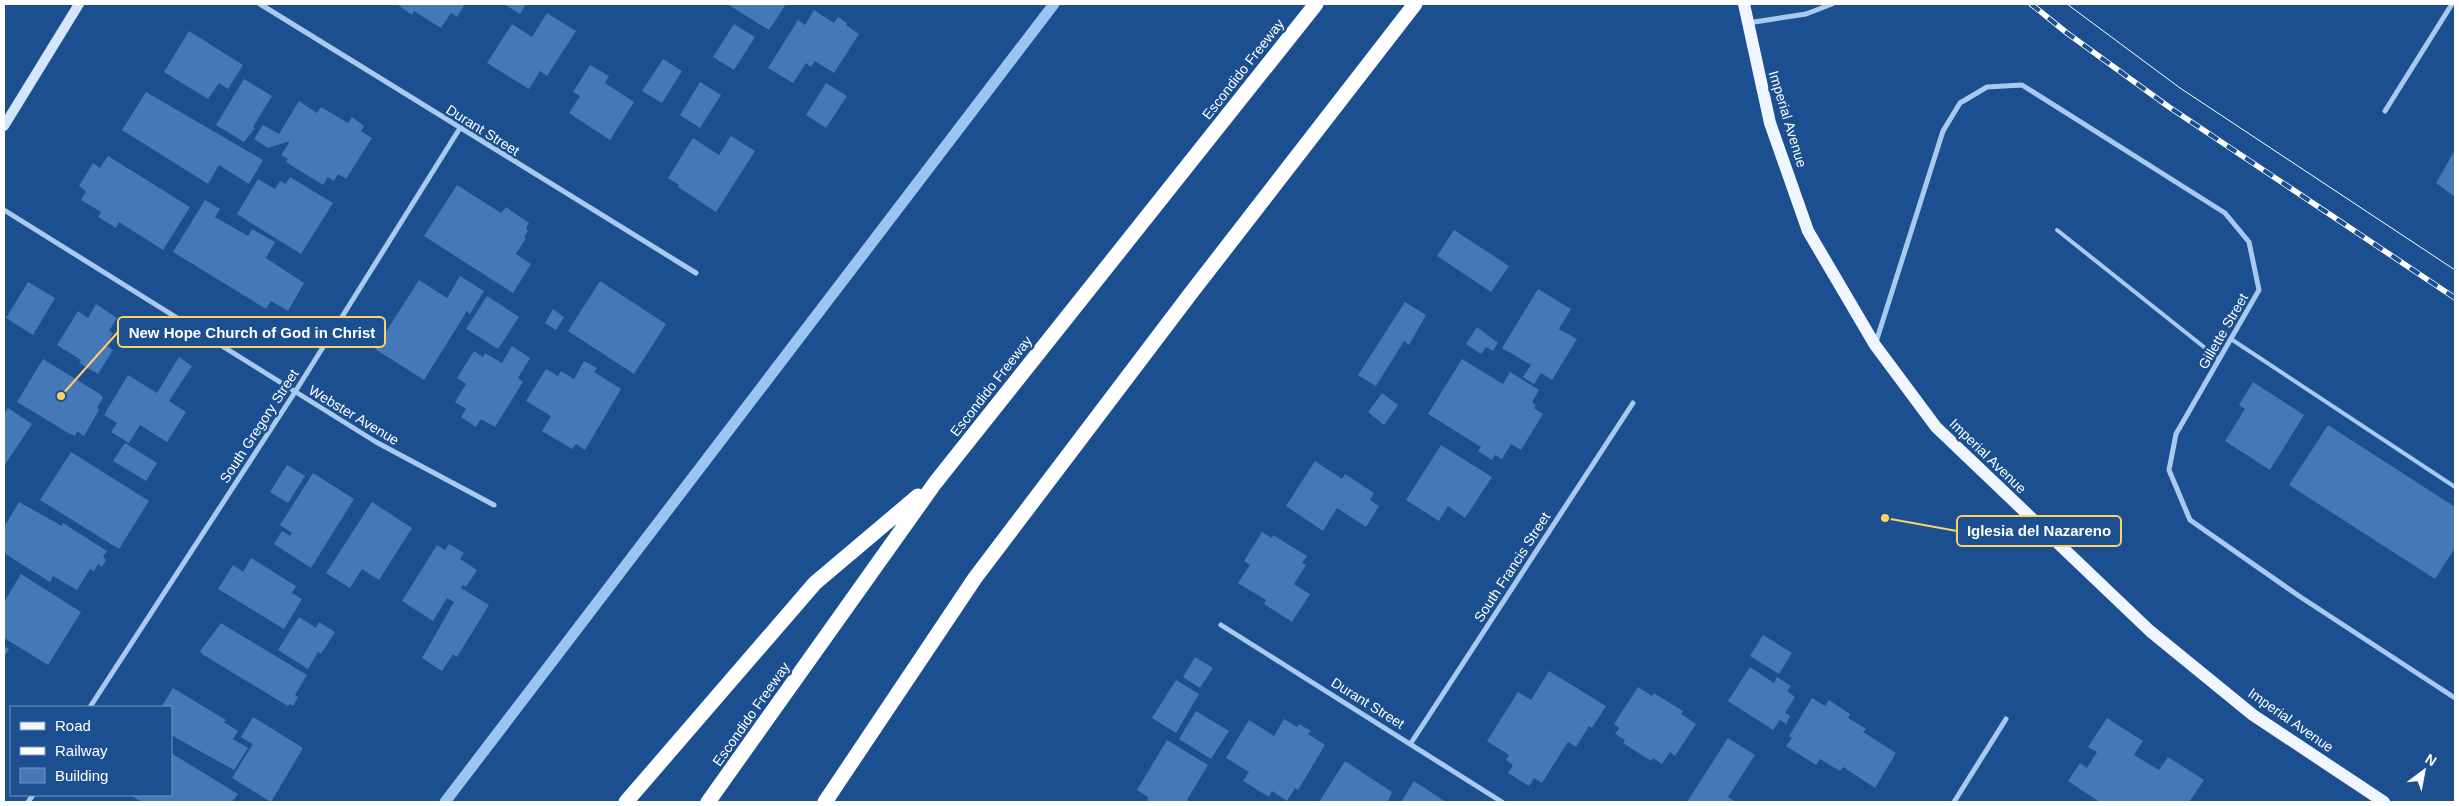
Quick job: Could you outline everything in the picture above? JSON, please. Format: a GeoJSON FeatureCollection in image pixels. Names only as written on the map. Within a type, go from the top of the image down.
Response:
{"type":"FeatureCollection","features":[{"type":"Feature","properties":{"kind":"highway","name":"Escondido Freeway"},"geometry":{"type":"LineString","coordinates":[[708,802],[935,483],[1316,4]]}},
{"type":"Feature","properties":{"kind":"highway"},"geometry":{"type":"LineString","coordinates":[[825,802],[975,578],[1191,293],[1415,4]]}},
{"type":"Feature","properties":{"kind":"highway"},"geometry":{"type":"LineString","coordinates":[[626,802],[815,584],[935,483]]}},
{"type":"Feature","properties":{"kind":"main road","name":"Imperial Avenue"},"geometry":{"type":"LineString","coordinates":[[1744,4],[1770,123],[1808,231],[1875,345],[1936,427],[2135,618],[2253,715],[2384,802]]}},
{"type":"Feature","properties":{"kind":"street"},"geometry":{"type":"LineString","coordinates":[[4,126],[79,4]]}},
{"type":"Feature","properties":{"kind":"street","name":"Durant Street"},"geometry":{"type":"LineString","coordinates":[[260,4],[696,272]]}},
{"type":"Feature","properties":{"kind":"street"},"geometry":{"type":"LineString","coordinates":[[1748,23],[1806,14],[1832,4]]}},
{"type":"Feature","properties":{"kind":"street"},"geometry":{"type":"LineString","coordinates":[[2385,111],[2452,4]]}},
{"type":"Feature","properties":{"kind":"street","name":"Gillette Street"},"geometry":{"type":"LineString","coordinates":[[1875,345],[1943,131],[1960,103],[1987,87],[2022,85],[2225,213],[2249,242],[2259,290],[2176,434],[2169,470],[2190,520],[2298,596],[2455,698]]}},
{"type":"Feature","properties":{"kind":"street","name":"South Gregory Street"},"geometry":{"type":"LineString","coordinates":[[91,706],[294,392],[460,128]]}},
{"type":"Feature","properties":{"kind":"street","name":"Webster Avenue"},"geometry":{"type":"LineString","coordinates":[[4,210],[376,442],[494,505]]}},
{"type":"Feature","properties":{"kind":"street","name":"South Francis Street"},"geometry":{"type":"LineString","coordinates":[[1411,743],[1632,403]]}},
{"type":"Feature","properties":{"kind":"street","name":"Durant Street"},"geometry":{"type":"LineString","coordinates":[[1221,625],[1502,802]]}},
{"type":"Feature","properties":{"kind":"street"},"geometry":{"type":"LineString","coordinates":[[1954,802],[2006,719]]}},
{"type":"Feature","properties":{"kind":"lane"},"geometry":{"type":"LineString","coordinates":[[2057,230],[2219,359]]}},
{"type":"Feature","properties":{"kind":"lane"},"geometry":{"type":"LineString","coordinates":[[2231,339],[2455,487]]}},
{"type":"Feature","properties":{"kind":"building"},"geometry":{"type":"Polygon","coordinates":[[[397,4],[465,4],[457,17],[451,13],[441,28],[414,11],[412,15],[397,4]]]}},
{"type":"Feature","properties":{"kind":"building"},"geometry":{"type":"Polygon","coordinates":[[[504,4],[526,4],[520,14],[504,4]]]}},
{"type":"Feature","properties":{"kind":"building"},"geometry":{"type":"Polygon","coordinates":[[[727,4],[786,4],[769,30],[727,4]]]}},
{"type":"Feature","properties":{"kind":"building"},"geometry":{"type":"Polygon","coordinates":[[[814,10],[834,23],[838,17],[859,34],[834,73],[815,61],[811,67],[806,63],[793,83],[768,68],[798,20],[805,25],[814,10]]]}},
{"type":"Feature","properties":{"kind":"building"},"geometry":{"type":"Polygon","coordinates":[[[547,13],[576,31],[547,76],[540,71],[529,89],[487,63],[512,24],[532,37],[547,13]]]}},
{"type":"Feature","properties":{"kind":"building"},"geometry":{"type":"Polygon","coordinates":[[[734,24],[755,37],[734,70],[713,57],[734,24]]]}},
{"type":"Feature","properties":{"kind":"building"},"geometry":{"type":"Polygon","coordinates":[[[189,31],[243,65],[228,89],[219,83],[208,99],[164,72],[189,31]]]}},
{"type":"Feature","properties":{"kind":"building"},"geometry":{"type":"Polygon","coordinates":[[[663,59],[682,71],[662,103],[642,91],[663,59]]]}},
{"type":"Feature","properties":{"kind":"building"},"geometry":{"type":"Polygon","coordinates":[[[590,65],[609,76],[605,83],[634,102],[610,140],[569,113],[580,96],[573,92],[590,65]]]}},
{"type":"Feature","properties":{"kind":"building"},"geometry":{"type":"Polygon","coordinates":[[[244,79],[272,96],[253,127],[255,128],[244,142],[216,125],[244,79]]]}},
{"type":"Feature","properties":{"kind":"building"},"geometry":{"type":"Polygon","coordinates":[[[700,82],[721,95],[700,128],[680,115],[700,82]]]}},
{"type":"Feature","properties":{"kind":"building"},"geometry":{"type":"Polygon","coordinates":[[[826,83],[847,96],[826,128],[806,115],[826,83]]]}},
{"type":"Feature","properties":{"kind":"building"},"geometry":{"type":"Polygon","coordinates":[[[146,92],[263,160],[249,184],[219,165],[208,184],[122,130],[146,92]]]}},
{"type":"Feature","properties":{"kind":"building"},"geometry":{"type":"Polygon","coordinates":[[[299,101],[317,113],[321,107],[348,123],[352,117],[364,126],[361,131],[372,138],[346,179],[338,174],[334,181],[328,177],[323,185],[286,162],[288,159],[281,155],[290,141],[268,148],[254,139],[263,125],[279,134],[299,101]]]}},
{"type":"Feature","properties":{"kind":"building"},"geometry":{"type":"Polygon","coordinates":[[[731,136],[755,151],[716,212],[678,187],[679,185],[668,178],[693,138],[719,155],[731,136]]]}},
{"type":"Feature","properties":{"kind":"building"},"geometry":{"type":"Polygon","coordinates":[[[2455,150],[2455,197],[2436,183],[2455,150]]]}},
{"type":"Feature","properties":{"kind":"building"},"geometry":{"type":"Polygon","coordinates":[[[108,156],[190,207],[163,250],[119,222],[116,228],[98,217],[101,212],[81,200],[86,191],[79,186],[93,163],[100,168],[108,156]]]}},
{"type":"Feature","properties":{"kind":"building"},"geometry":{"type":"Polygon","coordinates":[[[290,177],[333,203],[301,254],[237,214],[258,179],[275,189],[280,181],[286,184],[290,177]]]}},
{"type":"Feature","properties":{"kind":"building"},"geometry":{"type":"Polygon","coordinates":[[[457,185],[501,213],[506,207],[529,223],[526,228],[528,231],[524,237],[526,238],[516,254],[531,264],[513,293],[424,236],[457,185]]]}},
{"type":"Feature","properties":{"kind":"building"},"geometry":{"type":"Polygon","coordinates":[[[205,200],[220,209],[215,217],[248,236],[252,229],[275,242],[266,258],[304,283],[288,311],[271,301],[266,309],[173,252],[205,200]]]}},
{"type":"Feature","properties":{"kind":"building"},"geometry":{"type":"Polygon","coordinates":[[[1454,230],[1509,266],[1491,292],[1437,256],[1454,230]]]}},
{"type":"Feature","properties":{"kind":"building"},"geometry":{"type":"Polygon","coordinates":[[[460,276],[484,291],[470,314],[467,311],[424,380],[375,349],[419,280],[447,298],[460,276]]]}},
{"type":"Feature","properties":{"kind":"building"},"geometry":{"type":"Polygon","coordinates":[[[600,281],[666,324],[634,374],[568,331],[600,281]]]}},
{"type":"Feature","properties":{"kind":"building"},"geometry":{"type":"Polygon","coordinates":[[[28,282],[55,298],[33,335],[6,318],[28,282]]]}},
{"type":"Feature","properties":{"kind":"building"},"geometry":{"type":"Polygon","coordinates":[[[1538,289],[1571,309],[1559,329],[1577,339],[1552,380],[1541,373],[1534,384],[1523,377],[1531,365],[1502,348],[1538,289]]]}},
{"type":"Feature","properties":{"kind":"building"},"geometry":{"type":"Polygon","coordinates":[[[487,296],[519,317],[498,349],[466,329],[487,296]]]}},
{"type":"Feature","properties":{"kind":"building"},"geometry":{"type":"Polygon","coordinates":[[[1405,302],[1426,315],[1409,345],[1404,341],[1376,386],[1358,375],[1405,302]]]}},
{"type":"Feature","properties":{"kind":"building"},"geometry":{"type":"Polygon","coordinates":[[[96,304],[117,318],[109,331],[113,333],[106,345],[113,350],[98,374],[79,363],[81,360],[57,345],[78,311],[88,318],[96,304]]]}},
{"type":"Feature","properties":{"kind":"building"},"geometry":{"type":"Polygon","coordinates":[[[553,309],[564,317],[556,330],[545,323],[553,309]]]}},
{"type":"Feature","properties":{"kind":"building"},"geometry":{"type":"Polygon","coordinates":[[[1477,327],[1498,343],[1493,351],[1486,347],[1481,354],[1466,344],[1477,327]]]}},
{"type":"Feature","properties":{"kind":"building"},"geometry":{"type":"Polygon","coordinates":[[[512,346],[530,358],[518,378],[523,382],[495,427],[481,419],[476,427],[461,417],[466,409],[455,402],[466,384],[457,378],[474,351],[483,357],[485,353],[502,363],[512,346]]]}},
{"type":"Feature","properties":{"kind":"building"},"geometry":{"type":"Polygon","coordinates":[[[179,357],[192,366],[169,401],[186,412],[167,442],[140,425],[129,443],[111,432],[117,423],[104,415],[128,375],[157,393],[179,357]]]}},
{"type":"Feature","properties":{"kind":"building"},"geometry":{"type":"Polygon","coordinates":[[[43,359],[100,394],[103,398],[97,408],[99,410],[84,436],[77,431],[75,436],[70,434],[17,402],[43,359]]]}},
{"type":"Feature","properties":{"kind":"building"},"geometry":{"type":"Polygon","coordinates":[[[1462,359],[1503,384],[1510,372],[1539,390],[1532,402],[1536,405],[1534,408],[1543,414],[1521,450],[1511,444],[1502,459],[1495,455],[1492,460],[1478,451],[1481,447],[1428,414],[1462,359]]]}},
{"type":"Feature","properties":{"kind":"building"},"geometry":{"type":"Polygon","coordinates":[[[584,361],[597,368],[594,372],[621,389],[585,450],[576,444],[572,449],[542,431],[551,416],[526,401],[546,369],[558,376],[561,371],[574,379],[584,361]]]}},
{"type":"Feature","properties":{"kind":"building"},"geometry":{"type":"Polygon","coordinates":[[[2253,382],[2304,415],[2270,470],[2225,441],[2245,409],[2239,405],[2253,382]]]}},
{"type":"Feature","properties":{"kind":"building"},"geometry":{"type":"Polygon","coordinates":[[[1382,393],[1398,405],[1384,425],[1368,412],[1382,393]]]}},
{"type":"Feature","properties":{"kind":"building"},"geometry":{"type":"Polygon","coordinates":[[[8,408],[32,424],[4,466],[4,411],[8,408]]]}},
{"type":"Feature","properties":{"kind":"building"},"geometry":{"type":"Polygon","coordinates":[[[2328,425],[2455,507],[2455,548],[2435,579],[2289,485],[2328,425]]]}},
{"type":"Feature","properties":{"kind":"building"},"geometry":{"type":"Polygon","coordinates":[[[125,443],[157,463],[146,481],[113,461],[125,443]]]}},
{"type":"Feature","properties":{"kind":"building"},"geometry":{"type":"Polygon","coordinates":[[[1441,445],[1492,477],[1465,518],[1448,506],[1439,521],[1406,500],[1441,445]]]}},
{"type":"Feature","properties":{"kind":"building"},"geometry":{"type":"Polygon","coordinates":[[[71,452],[149,501],[119,549],[40,500],[71,452]]]}},
{"type":"Feature","properties":{"kind":"building"},"geometry":{"type":"Polygon","coordinates":[[[1315,461],[1342,479],[1345,474],[1374,493],[1370,500],[1379,506],[1366,527],[1337,508],[1323,531],[1286,506],[1315,461]]]}},
{"type":"Feature","properties":{"kind":"building"},"geometry":{"type":"Polygon","coordinates":[[[287,465],[305,476],[288,503],[270,492],[287,465]]]}},
{"type":"Feature","properties":{"kind":"building"},"geometry":{"type":"Polygon","coordinates":[[[313,473],[354,499],[311,568],[274,544],[282,531],[290,536],[292,533],[280,525],[313,473]]]}},
{"type":"Feature","properties":{"kind":"building"},"geometry":{"type":"Polygon","coordinates":[[[19,502],[62,526],[63,523],[107,551],[103,557],[106,560],[102,567],[98,564],[94,571],[90,569],[77,590],[53,576],[50,582],[4,553],[4,527],[19,502]]]}},
{"type":"Feature","properties":{"kind":"building"},"geometry":{"type":"Polygon","coordinates":[[[372,502],[412,528],[379,580],[362,569],[350,588],[326,573],[372,502]]]}},
{"type":"Feature","properties":{"kind":"building"},"geometry":{"type":"Polygon","coordinates":[[[1262,532],[1272,538],[1273,535],[1307,556],[1302,563],[1306,565],[1294,584],[1310,594],[1292,622],[1264,604],[1266,600],[1238,583],[1250,565],[1244,561],[1262,532]]]}},
{"type":"Feature","properties":{"kind":"building"},"geometry":{"type":"Polygon","coordinates":[[[449,544],[464,553],[460,559],[477,570],[466,587],[463,585],[461,588],[489,605],[457,657],[453,654],[442,671],[422,658],[454,602],[447,598],[433,621],[402,601],[437,545],[445,550],[449,544]]]}},
{"type":"Feature","properties":{"kind":"building"},"geometry":{"type":"Polygon","coordinates":[[[251,558],[296,586],[292,593],[302,599],[284,629],[218,589],[233,565],[243,572],[251,558]]]}},
{"type":"Feature","properties":{"kind":"building"},"geometry":{"type":"Polygon","coordinates":[[[21,574],[81,612],[48,665],[4,638],[4,602],[21,574]]]}},
{"type":"Feature","properties":{"kind":"building"},"geometry":{"type":"Polygon","coordinates":[[[299,617],[316,628],[319,622],[335,632],[321,654],[318,652],[308,669],[278,650],[299,617]]]}},
{"type":"Feature","properties":{"kind":"building"},"geometry":{"type":"Polygon","coordinates":[[[221,623],[307,675],[295,695],[298,697],[293,706],[290,704],[288,706],[202,654],[200,651],[221,623]]]}},
{"type":"Feature","properties":{"kind":"building"},"geometry":{"type":"Polygon","coordinates":[[[1763,635],[1792,653],[1779,674],[1750,656],[1763,635]]]}},
{"type":"Feature","properties":{"kind":"building"},"geometry":{"type":"Polygon","coordinates":[[[4,646],[9,649],[4,657],[4,646]]]}},
{"type":"Feature","properties":{"kind":"building"},"geometry":{"type":"Polygon","coordinates":[[[1195,657],[1213,668],[1200,688],[1183,677],[1195,657]]]}},
{"type":"Feature","properties":{"kind":"building"},"geometry":{"type":"Polygon","coordinates":[[[1750,667],[1774,683],[1777,677],[1791,686],[1787,691],[1795,697],[1785,713],[1790,716],[1786,724],[1780,720],[1773,730],[1728,701],[1750,667]]]}},
{"type":"Feature","properties":{"kind":"building"},"geometry":{"type":"Polygon","coordinates":[[[1549,671],[1606,706],[1592,728],[1589,726],[1576,747],[1568,742],[1542,783],[1534,778],[1529,786],[1508,773],[1513,765],[1506,760],[1509,755],[1487,741],[1518,692],[1531,700],[1549,671]]]}},
{"type":"Feature","properties":{"kind":"building"},"geometry":{"type":"Polygon","coordinates":[[[1176,680],[1199,694],[1176,733],[1152,718],[1176,680]]]}},
{"type":"Feature","properties":{"kind":"building"},"geometry":{"type":"Polygon","coordinates":[[[1638,687],[1652,696],[1654,693],[1683,711],[1681,714],[1696,724],[1675,756],[1670,752],[1662,764],[1653,758],[1651,761],[1623,743],[1625,740],[1615,734],[1619,728],[1614,724],[1638,687]]]}},
{"type":"Feature","properties":{"kind":"building"},"geometry":{"type":"Polygon","coordinates":[[[173,688],[226,720],[224,722],[238,731],[233,739],[248,748],[234,770],[172,736],[172,706],[162,706],[173,688]]]}},
{"type":"Feature","properties":{"kind":"building"},"geometry":{"type":"Polygon","coordinates":[[[1812,698],[1825,706],[1829,700],[1850,714],[1848,718],[1866,729],[1863,732],[1896,753],[1875,788],[1843,767],[1840,771],[1820,759],[1816,765],[1786,746],[1792,738],[1789,736],[1812,698]]]}},
{"type":"Feature","properties":{"kind":"building"},"geometry":{"type":"Polygon","coordinates":[[[1196,711],[1229,731],[1211,759],[1179,739],[1196,711]]]}},
{"type":"Feature","properties":{"kind":"building"},"geometry":{"type":"Polygon","coordinates":[[[253,717],[303,748],[271,802],[232,778],[253,744],[241,737],[253,717]]]}},
{"type":"Feature","properties":{"kind":"building"},"geometry":{"type":"Polygon","coordinates":[[[2107,718],[2143,741],[2134,755],[2159,770],[2168,757],[2204,780],[2189,802],[2097,802],[2068,781],[2080,763],[2087,768],[2097,752],[2088,747],[2107,718]]]}},
{"type":"Feature","properties":{"kind":"building"},"geometry":{"type":"Polygon","coordinates":[[[1284,719],[1297,727],[1299,724],[1311,731],[1308,734],[1325,745],[1298,790],[1295,788],[1287,801],[1272,791],[1269,797],[1243,781],[1249,772],[1226,758],[1249,720],[1274,736],[1284,719]]]}},
{"type":"Feature","properties":{"kind":"building"},"geometry":{"type":"Polygon","coordinates":[[[1728,738],[1755,755],[1728,797],[1736,802],[1687,802],[1728,738]]]}},
{"type":"Feature","properties":{"kind":"building"},"geometry":{"type":"Polygon","coordinates":[[[1167,740],[1208,765],[1187,800],[1190,802],[1147,802],[1148,797],[1137,790],[1167,740]]]}},
{"type":"Feature","properties":{"kind":"building"},"geometry":{"type":"Polygon","coordinates":[[[172,754],[238,794],[232,802],[142,802],[132,796],[172,796],[172,754]]]}},
{"type":"Feature","properties":{"kind":"building"},"geometry":{"type":"Polygon","coordinates":[[[1345,761],[1392,792],[1388,802],[1319,802],[1345,761]]]}},
{"type":"Feature","properties":{"kind":"building"},"geometry":{"type":"Polygon","coordinates":[[[1414,781],[1446,802],[1401,802],[1414,781]]]}},
{"type":"Feature","properties":{"kind":"waterway"},"geometry":{"type":"LineString","coordinates":[[445,802],[1054,4]]}},
{"type":"Feature","properties":{"kind":"tram line"},"geometry":{"type":"LineString","coordinates":[[2067,4],[2180,88],[2455,270]]}},
{"type":"Feature","properties":{"kind":"railway"},"geometry":{"type":"LineString","coordinates":[[2031,4],[2067,33],[2169,107],[2455,298]]}},
{"type":"Feature","properties":{"kind":"place","name":"New Hope Church of God in Christ"},"geometry":{"type":"Point","coordinates":[61,396]}},
{"type":"Feature","properties":{"kind":"place","name":"Iglesia del Nazareno"},"geometry":{"type":"Point","coordinates":[1885,518]}}]}
